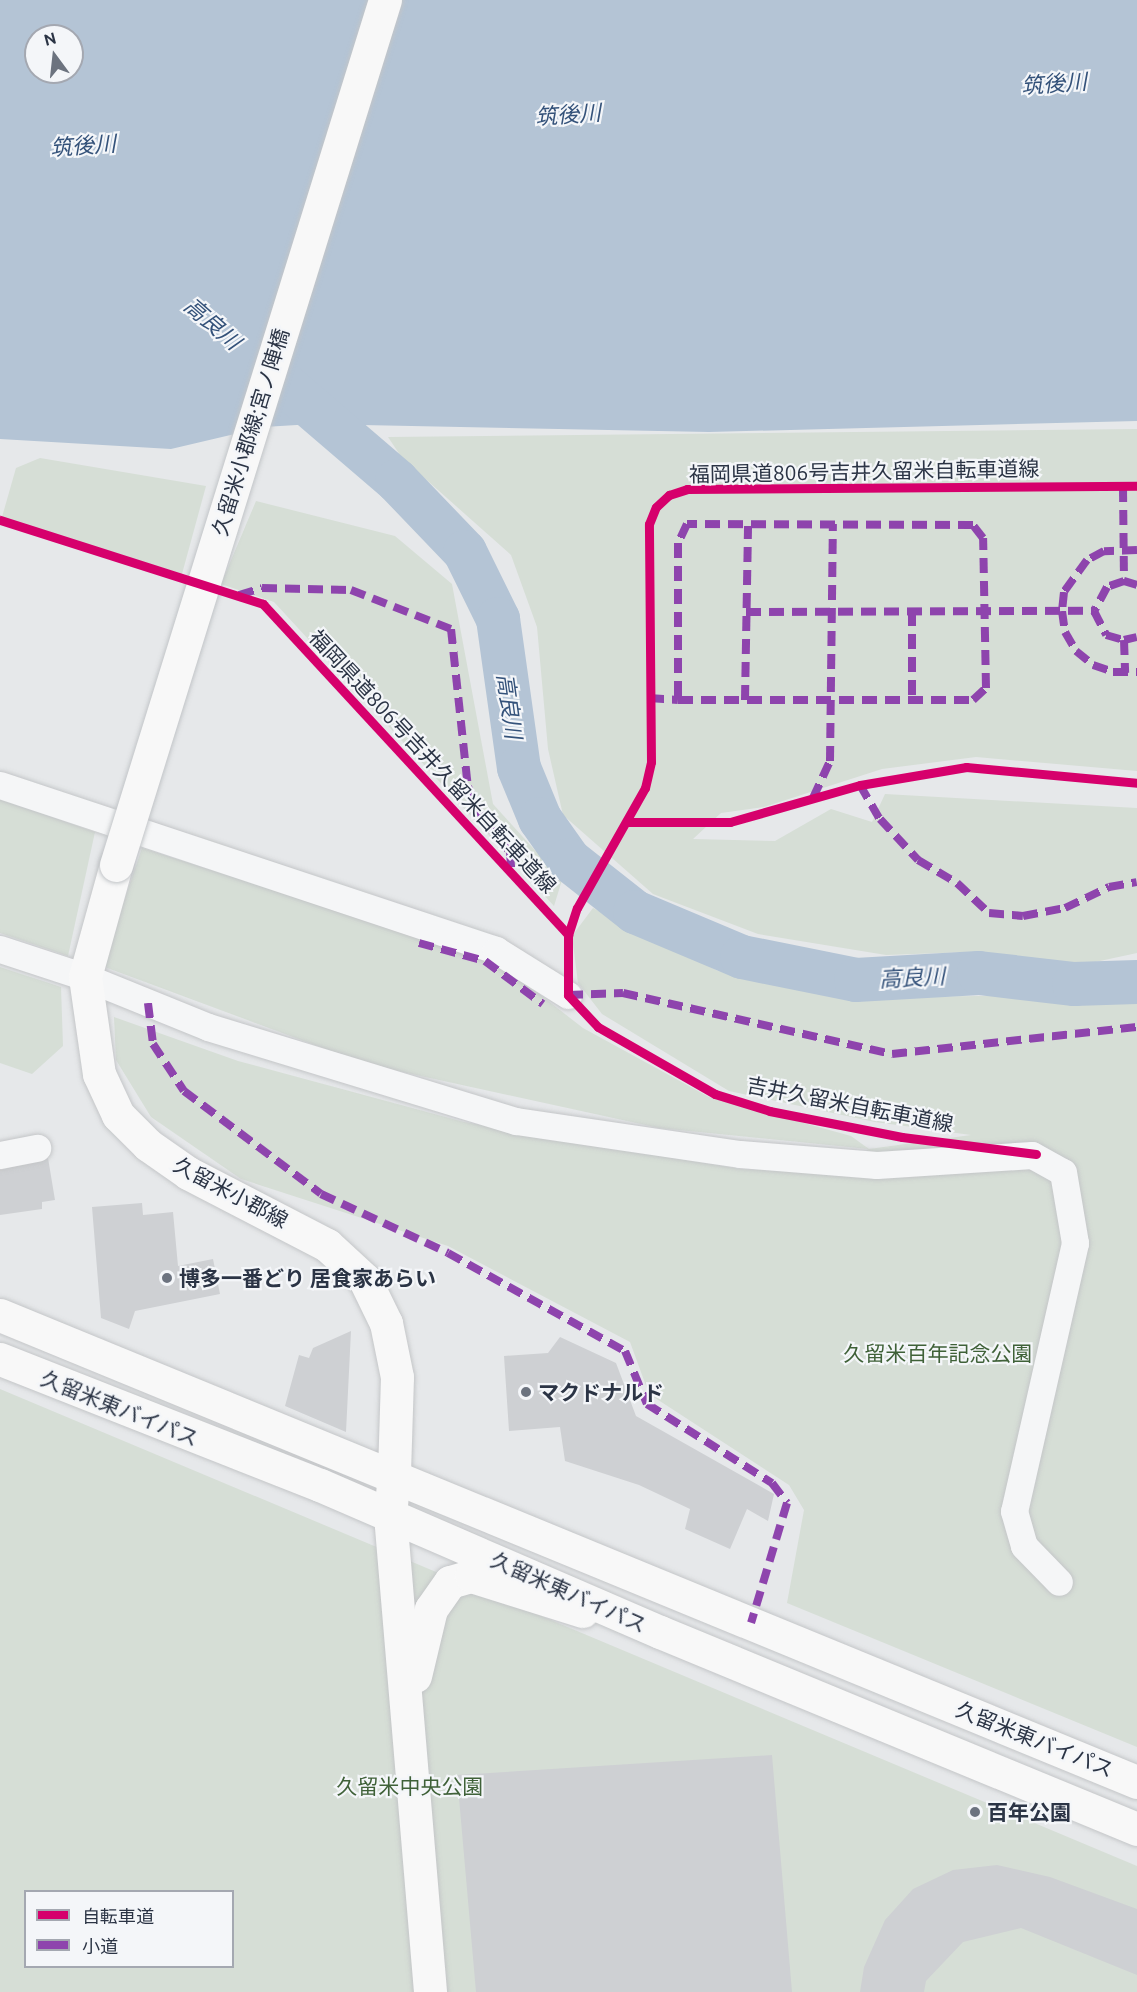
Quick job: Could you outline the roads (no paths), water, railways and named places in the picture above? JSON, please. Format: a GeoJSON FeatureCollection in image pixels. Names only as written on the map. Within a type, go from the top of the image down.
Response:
{"type":"FeatureCollection","features":[{"type":"Feature","properties":{"kind":"main road","name":"久留米小郡線;宮ノ陣橋"},"geometry":{"type":"LineString","coordinates":[[116,865],[385,0]]}},
{"type":"Feature","properties":{"kind":"main road","name":"久留米小郡線"},"geometry":{"type":"LineString","coordinates":[[116,865],[89,963],[99,1074],[118,1115],[148,1145],[188,1173],[327,1245],[365,1280],[386,1323],[398,1377],[390,1515],[430,1992]]}},
{"type":"Feature","properties":{"kind":"main road","name":"久留米東バイパス"},"geometry":{"type":"LineString","coordinates":[[0,1315],[394,1474],[456,1504],[1137,1782]]}},
{"type":"Feature","properties":{"kind":"main road","name":"久留米東バイパス"},"geometry":{"type":"LineString","coordinates":[[0,1359],[390,1515],[660,1632],[1137,1829]]}},
{"type":"Feature","properties":{"kind":"main road"},"geometry":{"type":"LineString","coordinates":[[407,1712],[431,1609],[450,1582],[471,1576],[660,1632]]}},
{"type":"Feature","properties":{"kind":"street"},"geometry":{"type":"LineString","coordinates":[[0,785],[496,950],[568,995]]}},
{"type":"Feature","properties":{"kind":"street"},"geometry":{"type":"LineString","coordinates":[[0,950],[89,963],[208,1027],[516,1121],[740,1154],[877,1165],[1032,1155],[1063,1172],[1073,1255],[1014,1511],[1024,1546],[1059,1582]]}},
{"type":"Feature","properties":{"kind":"street"},"geometry":{"type":"LineString","coordinates":[[0,1155],[37,1148]]}},
{"type":"Feature","properties":{"kind":"water","name":"筑後川"},"geometry":{"type":"Polygon","coordinates":[[[0,0],[1137,0],[1137,421],[709,432],[313,424],[264,427],[171,449],[0,439],[0,0]]]}},
{"type":"Feature","properties":{"kind":"waterway","name":"高良川"},"geometry":{"type":"LineString","coordinates":[[284,384],[397,481],[465,552],[498,619],[519,768],[540,819],[569,860],[635,912],[742,957],[856,980],[979,973],[1074,984],[1137,982]]}},
{"type":"Feature","properties":{"kind":"place","name":"博多一番どり 居食家あらい"},"geometry":{"type":"Point","coordinates":[167,1278]}},
{"type":"Feature","properties":{"kind":"place","name":"マクドナルド"},"geometry":{"type":"Point","coordinates":[526,1392]}},
{"type":"Feature","properties":{"kind":"place","name":"百年公園"},"geometry":{"type":"Point","coordinates":[975,1812]}},
{"type":"Feature","properties":{"kind":"park label","name":"久留米百年記念公園"},"geometry":{"type":"Point","coordinates":[938,1353]}},
{"type":"Feature","properties":{"kind":"park label","name":"久留米中央公園"},"geometry":{"type":"Point","coordinates":[410,1786]}}]}
